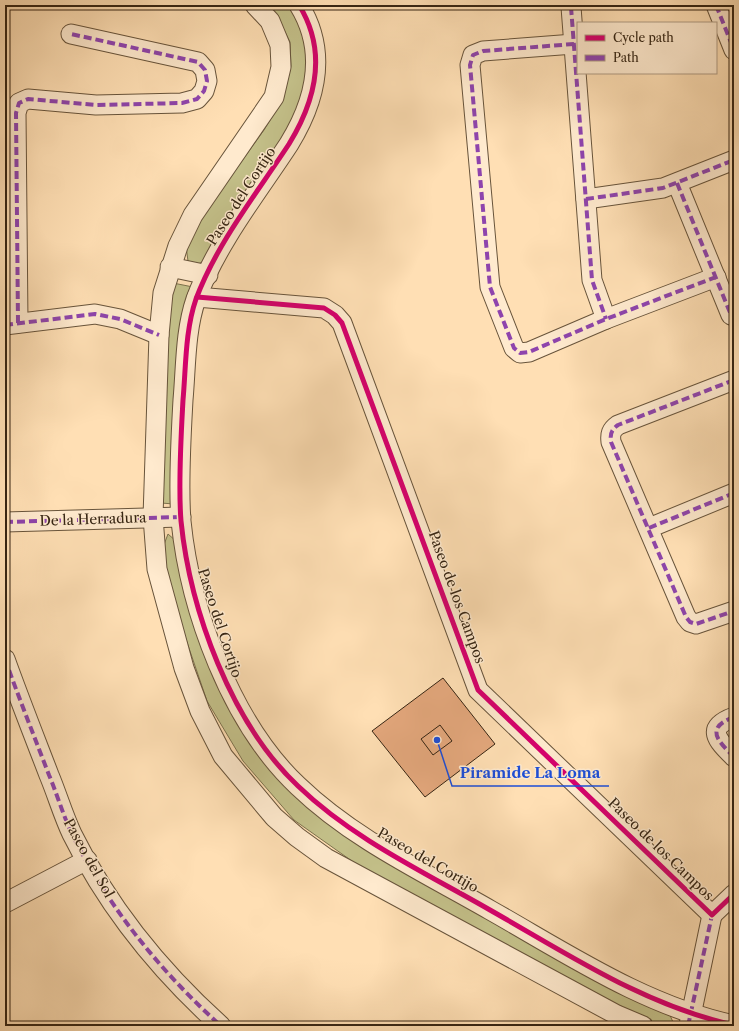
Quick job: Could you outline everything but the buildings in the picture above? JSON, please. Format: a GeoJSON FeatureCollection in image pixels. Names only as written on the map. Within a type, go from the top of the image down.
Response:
{"type":"FeatureCollection","features":[{"type":"Feature","properties":{"kind":"street","name":"Paseo del Cortijo"},"geometry":{"type":"LineString","coordinates":[[255,5],[270,21],[280,45],[281,67],[274,97],[193,216],[178,246],[170,267],[163,293],[159,335],[153,517],[157,569],[184,668],[200,711],[223,756],[274,817],[326,858],[617,1015],[643,1026]]}},
{"type":"Feature","properties":{"kind":"street","name":"Paseo del Cortijo"},"geometry":{"type":"LineString","coordinates":[[299,5],[312,28],[316,48],[316,66],[311,99],[298,130],[222,246],[197,298],[190,320],[187,346],[181,433],[181,517],[186,555],[195,591],[222,674],[239,708],[259,740],[296,785],[351,830],[623,986],[690,1020],[729,1025]]}},
{"type":"Feature","properties":{"kind":"street"},"geometry":{"type":"LineString","coordinates":[[716,5],[734,50]]}},
{"type":"Feature","properties":{"kind":"street"},"geometry":{"type":"LineString","coordinates":[[571,7],[592,280],[606,319]]}},
{"type":"Feature","properties":{"kind":"street"},"geometry":{"type":"LineString","coordinates":[[71,34],[198,62],[205,70],[207,81],[204,91],[197,99],[182,103],[96,105],[28,99],[19,103],[16,114],[12,324],[95,314],[120,319],[159,335]]}},
{"type":"Feature","properties":{"kind":"street"},"geometry":{"type":"LineString","coordinates":[[574,44],[482,51],[473,55],[470,65],[490,287],[514,348],[520,353],[529,352],[606,319],[716,277]]}},
{"type":"Feature","properties":{"kind":"street"},"geometry":{"type":"LineString","coordinates":[[586,199],[663,188],[734,160]]}},
{"type":"Feature","properties":{"kind":"street"},"geometry":{"type":"LineString","coordinates":[[677,183],[731,315]]}},
{"type":"Feature","properties":{"kind":"street"},"geometry":{"type":"LineString","coordinates":[[170,267],[208,275]]}},
{"type":"Feature","properties":{"kind":"street","name":"Paseo de los Campos"},"geometry":{"type":"LineString","coordinates":[[197,298],[324,308],[335,315],[342,323],[478,690],[712,914]]}},
{"type":"Feature","properties":{"kind":"street"},"geometry":{"type":"LineString","coordinates":[[734,380],[618,425],[613,429],[610,435],[611,442],[686,617],[690,622],[696,624],[734,611]]}},
{"type":"Feature","properties":{"kind":"street"},"geometry":{"type":"LineString","coordinates":[[649,528],[734,493]]}},
{"type":"Feature","properties":{"kind":"street","name":"De la Herradura"},"geometry":{"type":"LineString","coordinates":[[5,522],[181,517]]}},
{"type":"Feature","properties":{"kind":"street","name":"Paseo del Sol"},"geometry":{"type":"LineString","coordinates":[[5,659],[72,833],[87,860],[121,914],[153,956],[189,997],[221,1026]]}},
{"type":"Feature","properties":{"kind":"street"},"geometry":{"type":"LineString","coordinates":[[734,717],[717,726],[715,734],[719,742],[734,757]]}},
{"type":"Feature","properties":{"kind":"street"},"geometry":{"type":"LineString","coordinates":[[5,903],[87,860]]}},
{"type":"Feature","properties":{"kind":"street","name":"Paseo de los Campos"},"geometry":{"type":"LineString","coordinates":[[690,1020],[712,914],[734,894]]}},
{"type":"Feature","properties":{"kind":"shaded area"},"geometry":{"type":"Polygon","coordinates":[[[267,5],[289,5],[303,29],[310,62],[304,101],[287,135],[209,259],[198,264],[188,261],[186,246],[203,215],[264,130],[283,99],[291,66],[290,42],[278,18],[267,5]]]}},
{"type":"Feature","properties":{"kind":"shaded area"},"geometry":{"type":"Polygon","coordinates":[[[173,283],[193,287],[174,504],[161,503],[166,337],[173,283]]]}},
{"type":"Feature","properties":{"kind":"shaded area"},"geometry":{"type":"Polygon","coordinates":[[[168,534],[176,541],[207,649],[296,794],[668,1011],[673,1022],[670,1026],[662,1026],[640,1020],[366,871],[294,820],[243,761],[207,701],[176,610],[162,550],[168,534]]]}},
{"type":"Feature","properties":{"kind":"marked path"},"geometry":{"type":"LineString","coordinates":[[716,5],[734,50]]}},
{"type":"Feature","properties":{"kind":"marked path"},"geometry":{"type":"LineString","coordinates":[[571,7],[592,280],[606,319]]}},
{"type":"Feature","properties":{"kind":"marked path"},"geometry":{"type":"LineString","coordinates":[[18,323],[16,113],[19,103],[28,99],[96,105],[182,103],[197,99],[204,91],[207,81],[205,70],[198,62],[71,34]]}},
{"type":"Feature","properties":{"kind":"marked path"},"geometry":{"type":"LineString","coordinates":[[574,44],[483,51],[473,55],[470,65],[490,287],[514,348],[520,353],[529,352],[606,319],[716,277]]}},
{"type":"Feature","properties":{"kind":"marked path"},"geometry":{"type":"LineString","coordinates":[[586,199],[663,188],[734,160]]}},
{"type":"Feature","properties":{"kind":"marked path"},"geometry":{"type":"LineString","coordinates":[[677,183],[731,315]]}},
{"type":"Feature","properties":{"kind":"marked path"},"geometry":{"type":"LineString","coordinates":[[5,325],[95,314],[120,319],[159,335]]}},
{"type":"Feature","properties":{"kind":"marked path"},"geometry":{"type":"LineString","coordinates":[[734,380],[618,425],[612,430],[611,437],[611,442],[686,617],[690,622],[696,624],[734,611]]}},
{"type":"Feature","properties":{"kind":"marked path"},"geometry":{"type":"LineString","coordinates":[[649,528],[734,493]]}},
{"type":"Feature","properties":{"kind":"marked path"},"geometry":{"type":"LineString","coordinates":[[5,522],[181,517]]}},
{"type":"Feature","properties":{"kind":"marked path"},"geometry":{"type":"LineString","coordinates":[[5,659],[72,834],[86,861],[119,913],[157,961],[221,1026]]}},
{"type":"Feature","properties":{"kind":"marked path"},"geometry":{"type":"LineString","coordinates":[[734,717],[725,721],[717,730],[719,740],[734,757]]}},
{"type":"Feature","properties":{"kind":"marked path"},"geometry":{"type":"LineString","coordinates":[[688,1026],[712,915]]}},
{"type":"Feature","properties":{"kind":"cycle path"},"geometry":{"type":"LineString","coordinates":[[299,5],[308,23],[316,58],[312,93],[306,110],[289,144],[226,238],[205,278],[192,311],[186,349],[181,445],[181,521],[186,555],[194,591],[204,627],[218,663],[234,698],[253,731],[274,760],[298,786],[319,805],[366,839],[608,977],[669,1005],[734,1025]]}},
{"type":"Feature","properties":{"kind":"cycle path"},"geometry":{"type":"LineString","coordinates":[[197,297],[324,308],[335,315],[342,323],[478,690],[712,915],[734,894]]}},
{"type":"Feature","properties":{"kind":"place","name":"Piramide La Loma"},"geometry":{"type":"Point","coordinates":[437,740]}}]}
